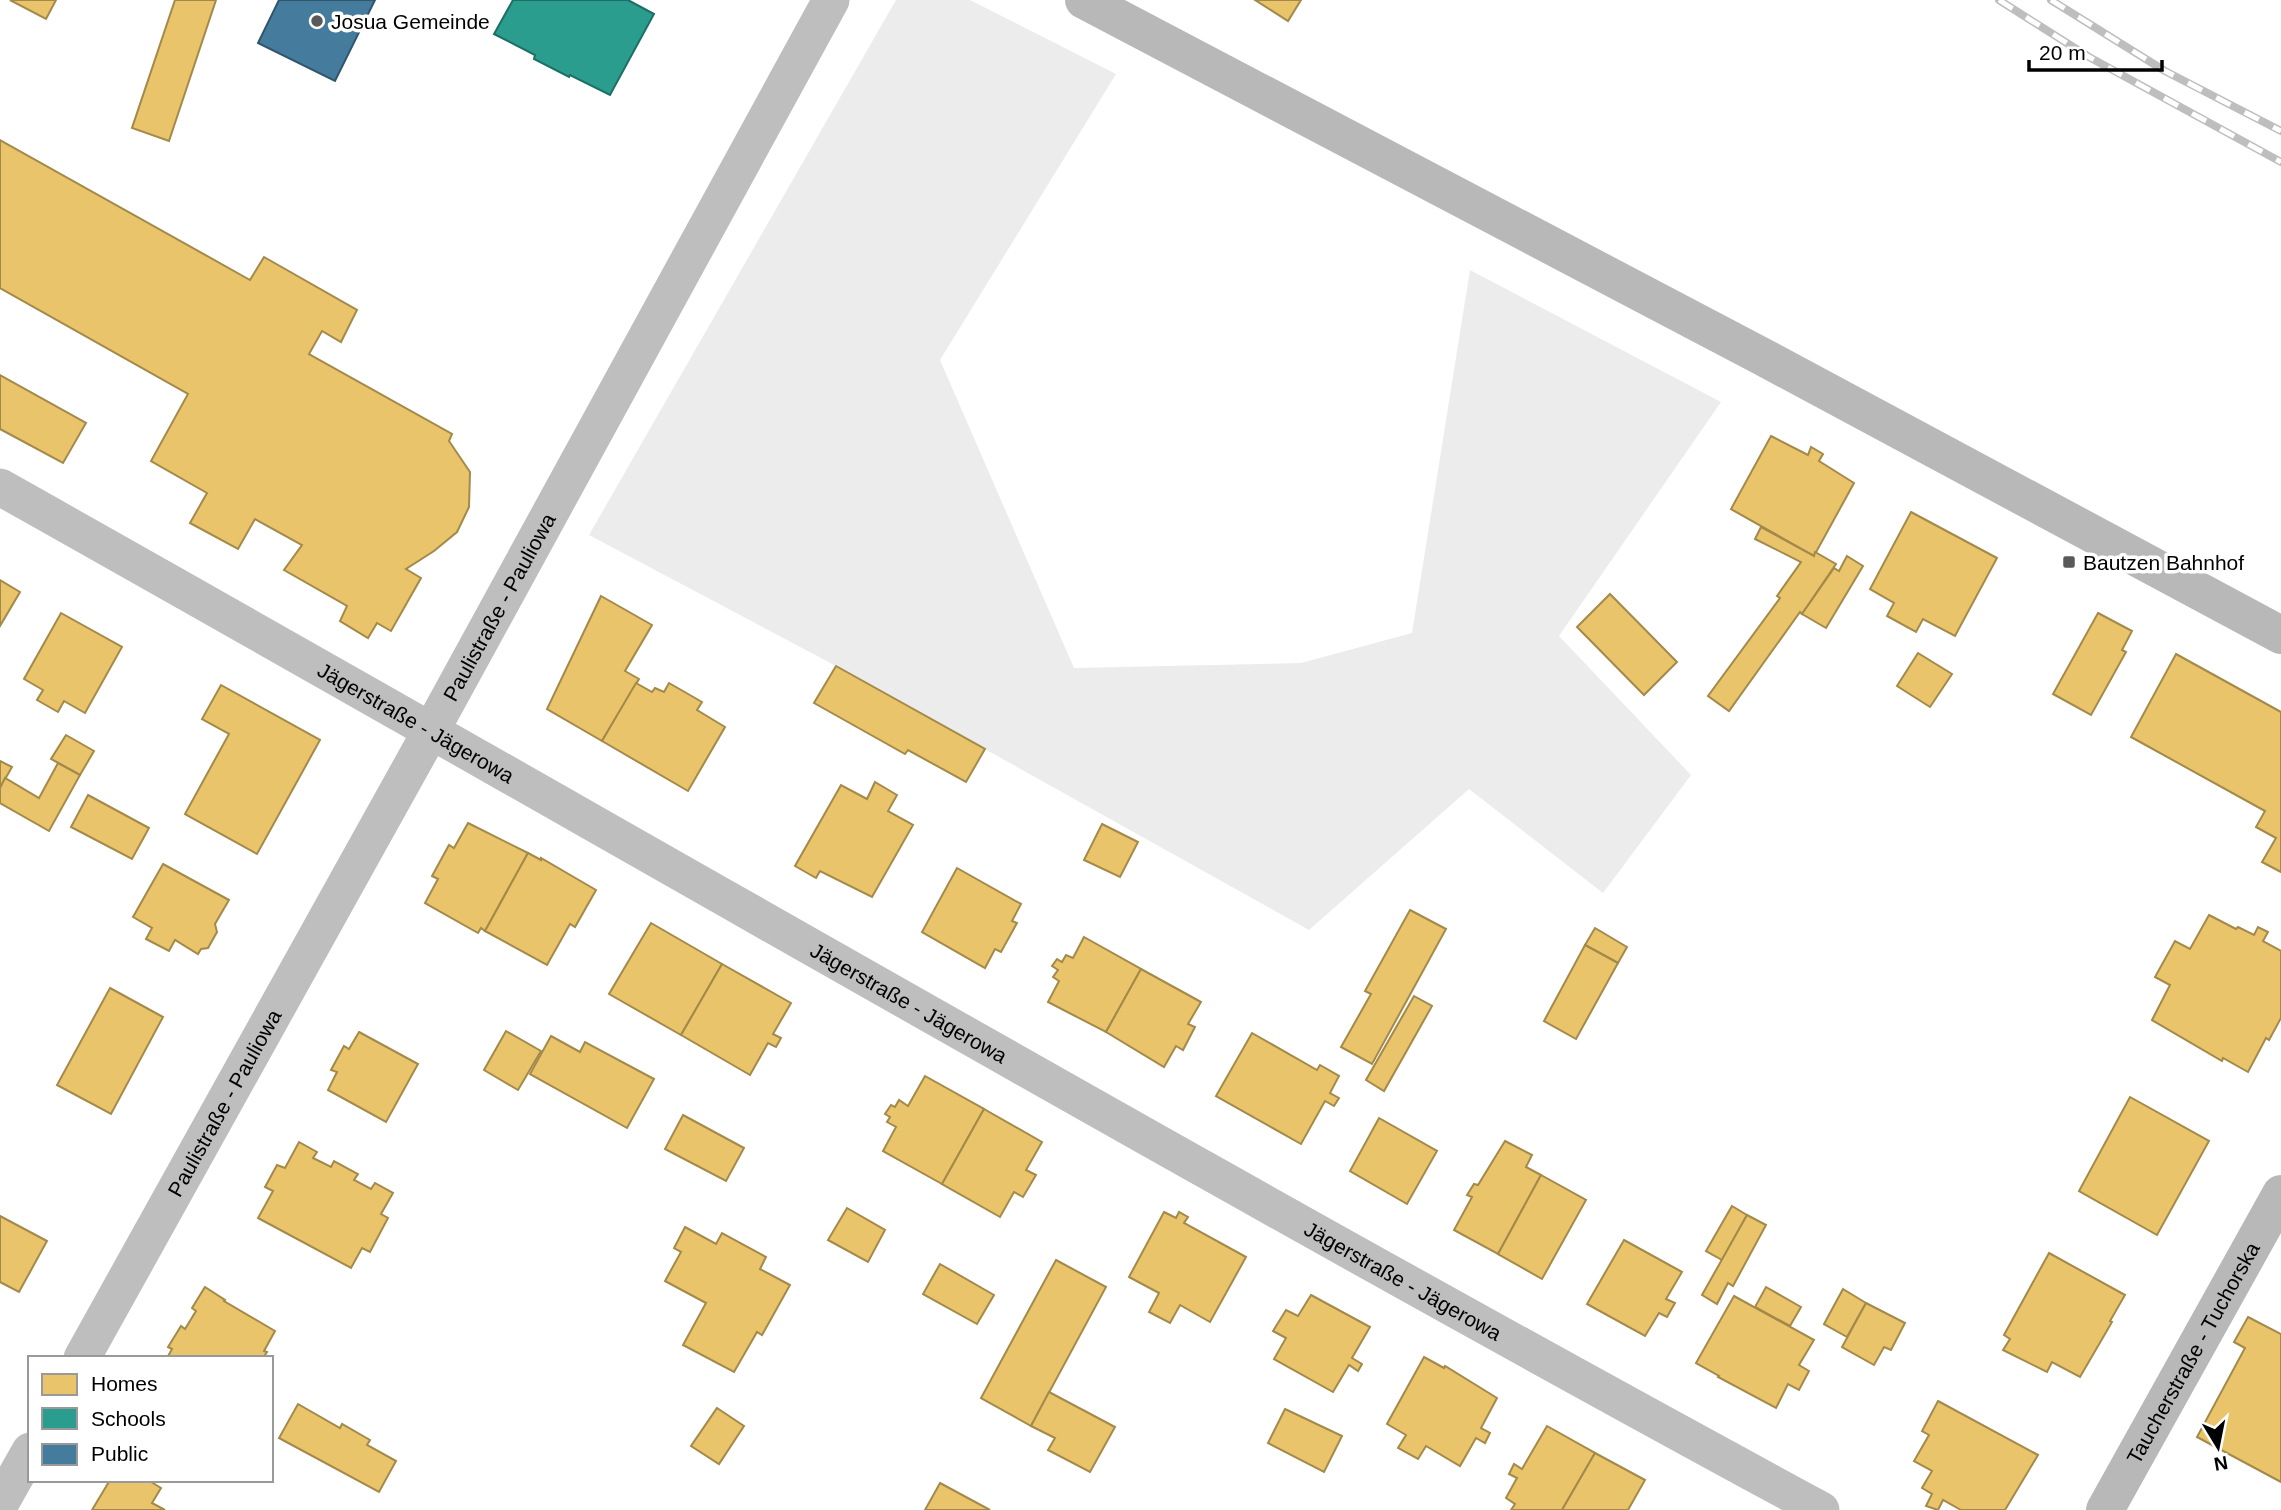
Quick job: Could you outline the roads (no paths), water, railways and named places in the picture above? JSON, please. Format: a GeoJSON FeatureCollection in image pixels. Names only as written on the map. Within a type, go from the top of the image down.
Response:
{"type":"FeatureCollection","features":[{"type":"Feature","properties":{"kind":"street","name":"Paulistraße - Pauliowa"},"geometry":{"type":"LineString","coordinates":[[83,1356],[432,729],[831,0]]}},
{"type":"Feature","properties":{"kind":"street"},"geometry":{"type":"LineString","coordinates":[[1084,0],[1763,357],[2281,635]]}},
{"type":"Feature","properties":{"kind":"street","name":"Jägerstraße - Jägerowa"},"geometry":{"type":"LineString","coordinates":[[0,487],[432,729],[1131,1129],[1821,1510]]}},
{"type":"Feature","properties":{"kind":"street","name":"Taucherstraße - Tuchorska"},"geometry":{"type":"LineString","coordinates":[[2105,1510],[2281,1194]]}},
{"type":"Feature","properties":{"kind":"street"},"geometry":{"type":"LineString","coordinates":[[0,1504],[28,1455]]}},
{"type":"Feature","properties":{"kind":"railway"},"geometry":{"type":"LineString","coordinates":[[1999,0],[2089,57],[2281,162]]}},
{"type":"Feature","properties":{"kind":"railway"},"geometry":{"type":"LineString","coordinates":[[2051,0],[2165,71],[2281,131]]}},
{"type":"Feature","properties":{"kind":"place","name":"Josua Gemeinde"},"geometry":{"type":"Point","coordinates":[317,21]}},
{"type":"Feature","properties":{"kind":"place","name":"Bautzen Bahnhof"},"geometry":{"type":"Point","coordinates":[2069,562]}}]}
